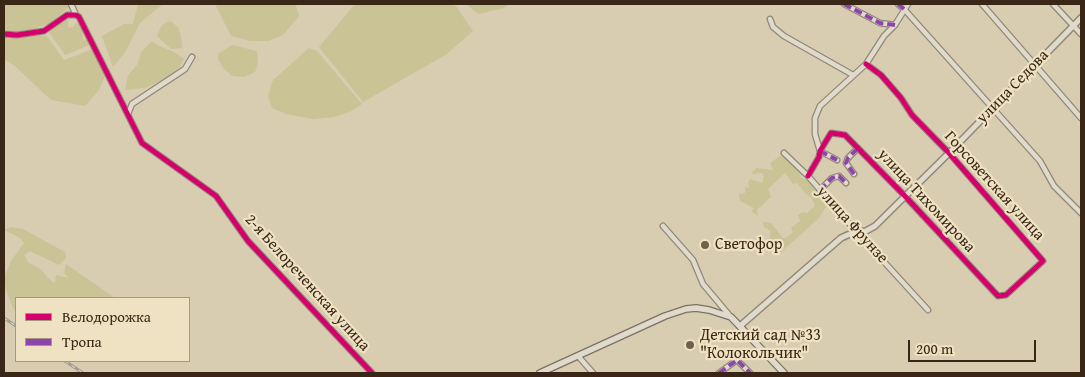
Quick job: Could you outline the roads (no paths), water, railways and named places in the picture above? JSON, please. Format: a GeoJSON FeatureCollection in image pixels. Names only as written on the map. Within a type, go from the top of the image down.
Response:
{"type":"FeatureCollection","features":[{"type":"Feature","properties":{"kind":"main road"},"geometry":{"type":"LineString","coordinates":[[540,373],[676,311],[691,308],[709,310],[731,317],[784,373]]}},
{"type":"Feature","properties":{"kind":"street","name":"2-я Белореченская улица"},"geometry":{"type":"LineString","coordinates":[[71,4],[76,15],[83,23],[142,143],[216,196],[248,241],[372,373]]}},
{"type":"Feature","properties":{"kind":"street"},"geometry":{"type":"LineString","coordinates":[[844,4],[880,23],[895,26]]}},
{"type":"Feature","properties":{"kind":"street"},"geometry":{"type":"LineString","coordinates":[[898,4],[1040,161],[1054,186],[1081,212]]}},
{"type":"Feature","properties":{"kind":"street"},"geometry":{"type":"LineString","coordinates":[[837,160],[820,152],[815,134],[817,112],[820,106],[866,64],[884,36],[895,26],[908,4]]}},
{"type":"Feature","properties":{"kind":"street"},"geometry":{"type":"LineString","coordinates":[[982,4],[1081,118]]}},
{"type":"Feature","properties":{"kind":"street"},"geometry":{"type":"LineString","coordinates":[[1053,4],[1081,34]]}},
{"type":"Feature","properties":{"kind":"street"},"geometry":{"type":"LineString","coordinates":[[4,34],[16,35],[44,31],[67,15],[76,15]]}},
{"type":"Feature","properties":{"kind":"street","name":"улица Седова"},"geometry":{"type":"LineString","coordinates":[[740,326],[841,238],[866,231],[875,226],[1081,18]]}},
{"type":"Feature","properties":{"kind":"street"},"geometry":{"type":"LineString","coordinates":[[770,19],[773,26],[784,36],[853,75]]}},
{"type":"Feature","properties":{"kind":"street"},"geometry":{"type":"LineString","coordinates":[[128,114],[132,104],[184,69],[192,57]]}},
{"type":"Feature","properties":{"kind":"street","name":"Горсоветская улица"},"geometry":{"type":"LineString","coordinates":[[866,64],[881,75],[901,98],[912,115],[949,153],[1043,261],[1006,295],[998,296]]}},
{"type":"Feature","properties":{"kind":"street","name":"улица Фрунзе"},"geometry":{"type":"LineString","coordinates":[[831,133],[808,176],[857,233],[928,310]]}},
{"type":"Feature","properties":{"kind":"street","name":"улица Тихомирова"},"geometry":{"type":"LineString","coordinates":[[831,133],[846,135],[906,196],[998,296]]}},
{"type":"Feature","properties":{"kind":"street"},"geometry":{"type":"LineString","coordinates":[[854,174],[846,163],[848,158],[858,148]]}},
{"type":"Feature","properties":{"kind":"street"},"geometry":{"type":"LineString","coordinates":[[784,153],[808,176]]}},
{"type":"Feature","properties":{"kind":"street"},"geometry":{"type":"LineString","coordinates":[[820,190],[832,178],[839,176],[846,183]]}},
{"type":"Feature","properties":{"kind":"street"},"geometry":{"type":"LineString","coordinates":[[663,226],[693,260],[703,284],[731,317]]}},
{"type":"Feature","properties":{"kind":"street"},"geometry":{"type":"LineString","coordinates":[[578,356],[593,373]]}},
{"type":"Feature","properties":{"kind":"street"},"geometry":{"type":"LineString","coordinates":[[719,373],[737,360],[750,373]]}},
{"type":"Feature","properties":{"kind":"railway"},"geometry":{"type":"LineString","coordinates":[[4,318],[15,325]]}},
{"type":"Feature","properties":{"kind":"railway"},"geometry":{"type":"LineString","coordinates":[[66,362],[83,373]]}},
{"type":"Feature","properties":{"kind":"place","name":"Светофор"},"geometry":{"type":"Point","coordinates":[705,245]}},
{"type":"Feature","properties":{"kind":"place","name":"Детский сад №33 \"Колокольчик\""},"geometry":{"type":"Point","coordinates":[690,345]}}]}
